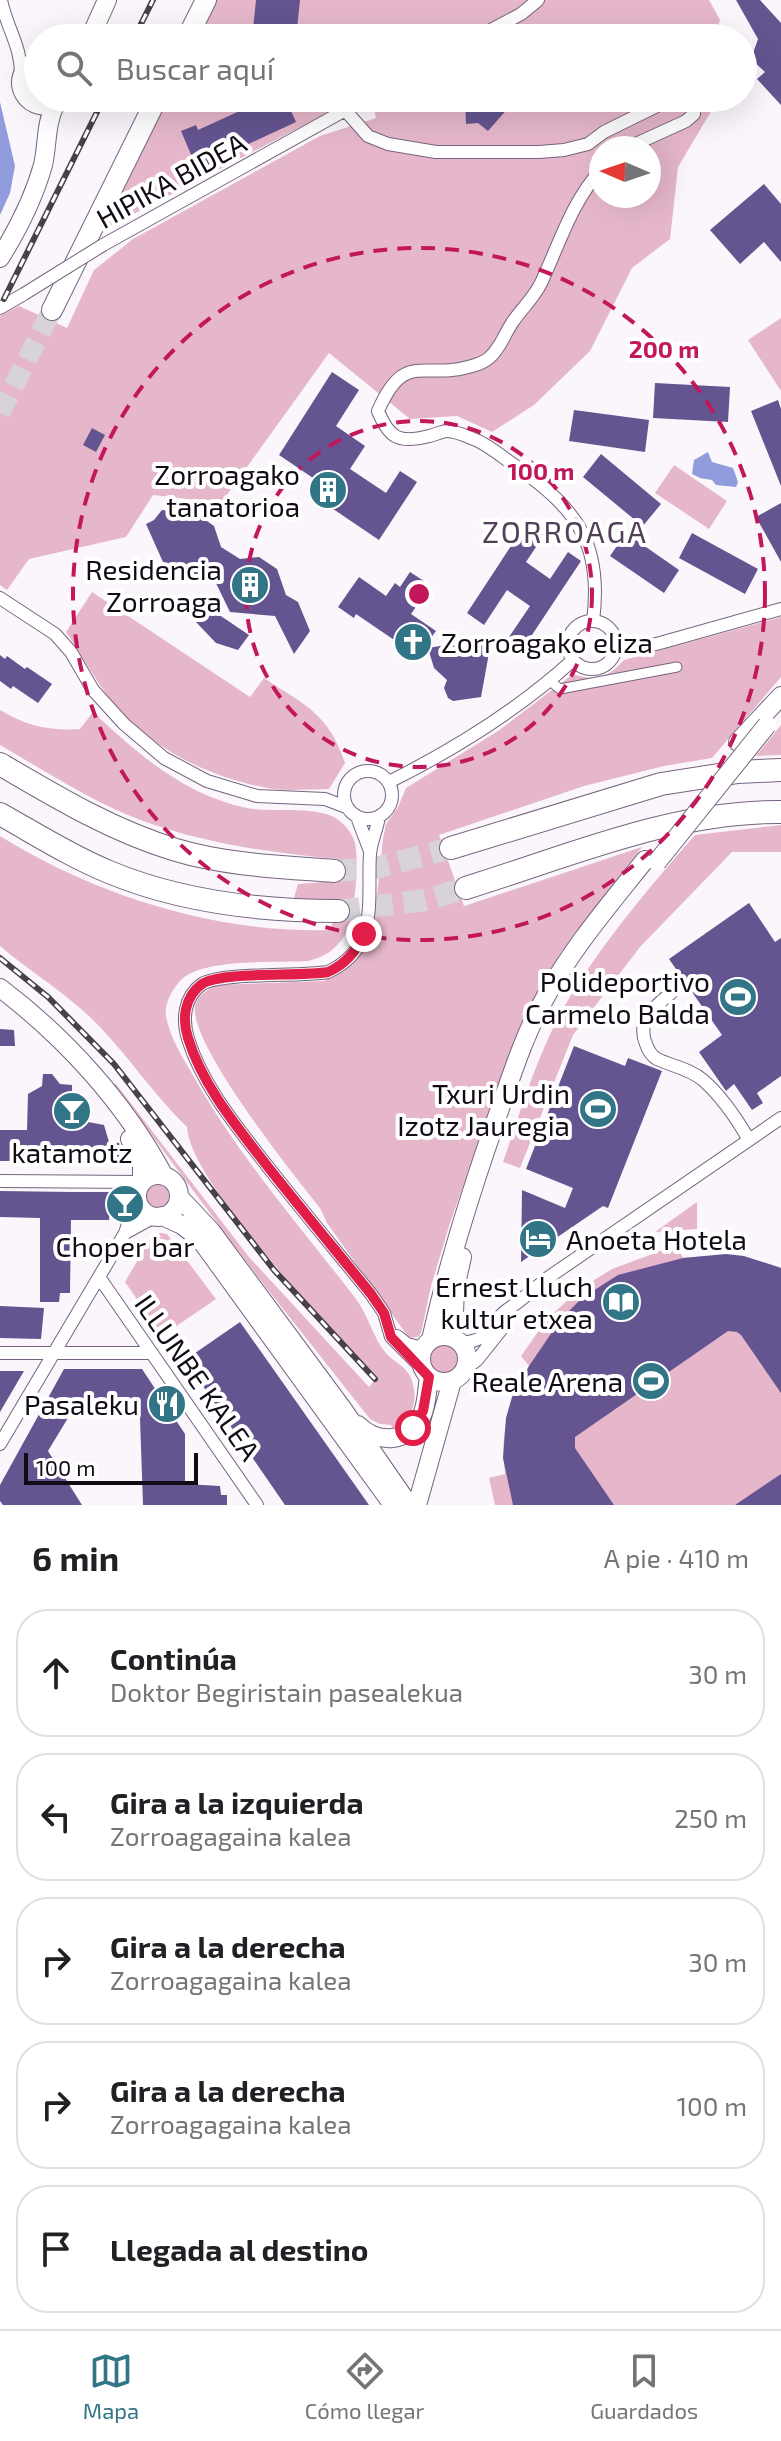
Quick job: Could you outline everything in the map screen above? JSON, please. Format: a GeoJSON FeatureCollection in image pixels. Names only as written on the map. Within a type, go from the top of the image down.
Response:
{"type":"FeatureCollection","features":[{"type":"Feature","properties":{"kind":"highway"},"geometry":{"type":"LineString","coordinates":[[0,764],[61,800],[133,834],[178,850],[231,861],[334,871]]}},
{"type":"Feature","properties":{"kind":"highway"},"geometry":{"type":"LineString","coordinates":[[451,848],[661,784],[738,772],[781,770]]}},
{"type":"Feature","properties":{"kind":"highway"},"geometry":{"type":"LineString","coordinates":[[466,888],[658,827],[719,816],[781,812]]}},
{"type":"Feature","properties":{"kind":"highway"},"geometry":{"type":"LineString","coordinates":[[0,814],[88,862],[169,892],[227,904],[287,911],[338,911]]}},
{"type":"Feature","properties":{"kind":"main road"},"geometry":{"type":"LineString","coordinates":[[96,24],[107,0]]}},
{"type":"Feature","properties":{"kind":"main road"},"geometry":{"type":"LineString","coordinates":[[179,24],[191,0]]}},
{"type":"Feature","properties":{"kind":"main road"},"geometry":{"type":"LineString","coordinates":[[194,24],[206,0]]}},
{"type":"Feature","properties":{"kind":"main road"},"geometry":{"type":"LineString","coordinates":[[24,72],[21,77],[24,92]]}},
{"type":"Feature","properties":{"kind":"main road"},"geometry":{"type":"LineString","coordinates":[[37,112],[46,133]]}},
{"type":"Feature","properties":{"kind":"main road"},"geometry":{"type":"LineString","coordinates":[[0,258],[21,221],[41,171],[46,133],[54,112]]}},
{"type":"Feature","properties":{"kind":"main road"},"geometry":{"type":"LineString","coordinates":[[39,302],[136,112]]}},
{"type":"Feature","properties":{"kind":"main road"},"geometry":{"type":"LineString","coordinates":[[39,302],[149,112]]}},
{"type":"Feature","properties":{"kind":"main road"},"geometry":{"type":"LineString","coordinates":[[0,1001],[68,1063],[121,1127],[142,1160],[139,1190],[143,1210],[182,1225],[200,1239],[337,1416],[409,1502],[467,1356],[457,1340],[455,1288],[462,1256],[486,1179],[539,1036],[579,964],[651,861],[738,742],[781,696]]}},
{"type":"Feature","properties":{"kind":"main road"},"geometry":{"type":"LineString","coordinates":[[0,988],[80,1061],[133,1125],[164,1176],[175,1184],[179,1197],[211,1231],[337,1416],[367,1434],[390,1439],[407,1434],[417,1424],[423,1411],[426,1379],[421,1354],[427,1344],[451,1252],[510,1081],[543,1002],[570,958],[781,711]]}},
{"type":"Feature","properties":{"kind":"main road"},"geometry":{"type":"LineString","coordinates":[[139,1190],[152,1176],[164,1176]]}},
{"type":"Feature","properties":{"kind":"main road"},"geometry":{"type":"LineString","coordinates":[[158,1216],[174,1210],[179,1197]]}},
{"type":"Feature","properties":{"kind":"main road"},"geometry":{"type":"LineString","coordinates":[[427,1344],[442,1336],[457,1340]]}},
{"type":"Feature","properties":{"kind":"main road"},"geometry":{"type":"LineString","coordinates":[[426,1379],[444,1382],[458,1376]]}},
{"type":"Feature","properties":{"kind":"main road"},"geometry":{"type":"LineString","coordinates":[[337,1416],[336,1435],[386,1505]]}},
{"type":"Feature","properties":{"kind":"street"},"geometry":{"type":"LineString","coordinates":[[1,0],[18,45],[21,77]]}},
{"type":"Feature","properties":{"kind":"street"},"geometry":{"type":"LineString","coordinates":[[502,24],[538,0]]}},
{"type":"Feature","properties":{"kind":"street"},"geometry":{"type":"LineString","coordinates":[[18,45],[24,50]]}},
{"type":"Feature","properties":{"kind":"street","name":"HIPIKA BIDEA"},"geometry":{"type":"LineString","coordinates":[[0,308],[39,302],[103,245],[341,112]]}},
{"type":"Feature","properties":{"kind":"street"},"geometry":{"type":"LineString","coordinates":[[347,112],[368,136],[388,144],[436,152],[564,150],[588,144],[604,132],[645,112]]}},
{"type":"Feature","properties":{"kind":"street"},"geometry":{"type":"LineString","coordinates":[[653,136],[686,121],[694,112]]}},
{"type":"Feature","properties":{"kind":"street"},"geometry":{"type":"LineString","coordinates":[[589,186],[560,238],[540,285],[514,320],[499,348],[486,361],[458,370],[412,370],[389,385],[378,411],[387,431],[403,440],[447,431],[473,438],[561,500],[576,520],[594,563],[596,594],[593,621]]}},
{"type":"Feature","properties":{"kind":"street"},"geometry":{"type":"LineString","coordinates":[[0,598],[55,634],[71,652],[93,690],[124,724],[164,758],[207,781],[257,796],[325,799],[346,807],[357,817],[379,817]]}},
{"type":"Feature","properties":{"kind":"street"},"geometry":{"type":"LineString","coordinates":[[616,648],[648,646],[781,609]]}},
{"type":"Feature","properties":{"kind":"street"},"geometry":{"type":"LineString","coordinates":[[593,621],[611,629],[616,648],[611,661],[599,668],[585,668],[573,660],[568,645],[578,625],[593,621]]}},
{"type":"Feature","properties":{"kind":"street"},"geometry":{"type":"LineString","coordinates":[[389,782],[452,749],[550,681],[573,660]]}},
{"type":"Feature","properties":{"kind":"street"},"geometry":{"type":"LineString","coordinates":[[550,681],[560,689],[677,667]]}},
{"type":"Feature","properties":{"kind":"street"},"geometry":{"type":"LineString","coordinates":[[325,799],[345,786],[354,775],[368,771],[376,772],[389,782],[391,802],[379,817],[370,851],[371,904],[356,950],[338,967],[317,974],[220,977],[210,980],[190,996],[185,1009],[185,1022],[188,1039],[229,1117],[371,1294],[384,1313],[391,1337],[426,1379]]}},
{"type":"Feature","properties":{"kind":"street"},"geometry":{"type":"LineString","coordinates":[[345,786],[346,807]]}},
{"type":"Feature","properties":{"kind":"street"},"geometry":{"type":"LineString","coordinates":[[357,817],[370,851]]}},
{"type":"Feature","properties":{"kind":"street"},"geometry":{"type":"LineString","coordinates":[[671,993],[646,1018],[643,1038],[647,1048],[654,1057],[700,1078],[738,1122],[749,1140]]}},
{"type":"Feature","properties":{"kind":"street"},"geometry":{"type":"LineString","coordinates":[[457,1340],[482,1338],[507,1310],[515,1307],[549,1277],[781,1118]]}},
{"type":"Feature","properties":{"kind":"street"},"geometry":{"type":"LineString","coordinates":[[0,1181],[139,1190],[125,1233],[0,1444]]}},
{"type":"Feature","properties":{"kind":"street"},"geometry":{"type":"LineString","coordinates":[[125,1233],[158,1216]]}},
{"type":"Feature","properties":{"kind":"street","name":"ILLUNBE KALEA"},"geometry":{"type":"LineString","coordinates":[[99,1277],[257,1505]]}},
{"type":"Feature","properties":{"kind":"street"},"geometry":{"type":"LineString","coordinates":[[458,1376],[477,1360],[513,1316],[515,1307]]}},
{"type":"Feature","properties":{"kind":"street"},"geometry":{"type":"LineString","coordinates":[[390,1327],[404,1343],[427,1344]]}},
{"type":"Feature","properties":{"kind":"street"},"geometry":{"type":"LineString","coordinates":[[0,1353],[152,1353]]}},
{"type":"Feature","properties":{"kind":"shaded area"},"geometry":{"type":"Polygon","coordinates":[[[214,0],[709,0],[720,20],[719,24],[203,24],[214,0]]]}},
{"type":"Feature","properties":{"kind":"shaded area"},"geometry":{"type":"Polygon","coordinates":[[[159,112],[329,112],[101,231],[159,112]]]}},
{"type":"Feature","properties":{"kind":"shaded area"},"geometry":{"type":"Polygon","coordinates":[[[374,112],[711,112],[678,167],[670,239],[632,268],[590,351],[534,405],[492,432],[457,416],[410,419],[329,353],[221,503],[153,495],[126,537],[29,559],[7,590],[0,585],[0,316],[19,306],[67,328],[94,270],[133,239],[320,136],[376,118],[374,112]]]}},
{"type":"Feature","properties":{"kind":"shaded area"},"geometry":{"type":"Polygon","coordinates":[[[781,318],[781,391],[748,340],[781,318]]]}},
{"type":"Feature","properties":{"kind":"shaded area"},"geometry":{"type":"Polygon","coordinates":[[[674,465],[727,501],[709,529],[655,493],[674,465]]]}},
{"type":"Feature","properties":{"kind":"shaded area"},"geometry":{"type":"Polygon","coordinates":[[[92,592],[250,697],[264,678],[314,712],[331,733],[345,763],[329,789],[273,789],[227,778],[183,759],[143,733],[110,699],[66,632],[92,592]]]}},
{"type":"Feature","properties":{"kind":"shaded area"},"geometry":{"type":"Polygon","coordinates":[[[781,617],[781,677],[712,758],[664,766],[584,786],[439,835],[464,906],[642,847],[562,951],[519,1029],[450,1223],[421,1333],[418,1337],[409,1338],[327,1223],[320,1208],[225,1078],[198,1024],[196,1002],[216,985],[324,981],[347,968],[358,957],[369,937],[375,915],[386,824],[406,788],[498,731],[573,674],[595,678],[613,670],[624,660],[781,617]]]}},
{"type":"Feature","properties":{"kind":"shaded area"},"geometry":{"type":"Polygon","coordinates":[[[0,710],[29,724],[69,729],[80,729],[93,712],[127,743],[182,783],[224,802],[247,808],[328,815],[343,823],[352,836],[357,862],[354,902],[346,933],[335,948],[308,961],[224,965],[193,972],[172,991],[166,1016],[181,1055],[230,1135],[356,1299],[385,1352],[409,1375],[415,1396],[413,1407],[407,1418],[393,1429],[391,1425],[370,1419],[261,1281],[114,1085],[249,1257],[369,1387],[377,1377],[299,1293],[237,1219],[194,1152],[187,1127],[89,1016],[0,946],[0,836],[76,876],[158,907],[243,925],[286,929],[329,930],[336,917],[293,901],[298,884],[338,881],[337,859],[216,842],[127,815],[0,745],[0,710]]]}},
{"type":"Feature","properties":{"kind":"shaded area"},"geometry":{"type":"Polygon","coordinates":[[[781,725],[781,755],[756,756],[781,725]]]}},
{"type":"Feature","properties":{"kind":"shaded area"},"geometry":{"type":"Polygon","coordinates":[[[781,825],[781,852],[732,852],[640,947],[573,1035],[520,1168],[503,1162],[554,1025],[593,961],[642,897],[695,835],[781,825]]]}},
{"type":"Feature","properties":{"kind":"shaded area"},"geometry":{"type":"Polygon","coordinates":[[[157,1184],[168,1191],[169,1196],[162,1207],[157,1208],[146,1201],[145,1196],[152,1185],[157,1184]]]}},
{"type":"Feature","properties":{"kind":"shaded area"},"geometry":{"type":"Polygon","coordinates":[[[697,1202],[697,1229],[655,1232],[697,1202]]]}},
{"type":"Feature","properties":{"kind":"shaded area"},"geometry":{"type":"Polygon","coordinates":[[[153,1234],[167,1234],[216,1299],[162,1336],[125,1282],[153,1234]]]}},
{"type":"Feature","properties":{"kind":"shaded area","name":"Reale Arena"},"geometry":{"type":"Polygon","coordinates":[[[666,1249],[666,1252],[679,1250],[683,1258],[733,1257],[757,1260],[781,1268],[781,1505],[495,1505],[489,1478],[505,1474],[507,1418],[529,1366],[521,1356],[547,1319],[580,1289],[612,1269],[666,1249]]]}},
{"type":"Feature","properties":{"kind":"shaded area"},"geometry":{"type":"Polygon","coordinates":[[[444,1344],[455,1348],[459,1359],[455,1370],[444,1374],[433,1370],[429,1359],[433,1348],[444,1344]]]}},
{"type":"Feature","properties":{"kind":"water"},"geometry":{"type":"Polygon","coordinates":[[[0,102],[15,166],[10,193],[0,215],[0,102]]]}},
{"type":"Feature","properties":{"kind":"water"},"geometry":{"type":"Polygon","coordinates":[[[708,452],[712,462],[733,468],[738,482],[736,487],[716,485],[712,480],[692,474],[694,460],[708,452]]]}},
{"type":"Feature","properties":{"kind":"building"},"geometry":{"type":"Polygon","coordinates":[[[256,0],[300,0],[297,24],[253,24],[256,0]]]}},
{"type":"Feature","properties":{"kind":"building"},"geometry":{"type":"Polygon","coordinates":[[[736,0],[760,0],[781,23],[781,105],[757,79],[765,72],[757,65],[757,24],[750,24],[736,0]]]}},
{"type":"Feature","properties":{"kind":"building"},"geometry":{"type":"Polygon","coordinates":[[[237,112],[291,112],[296,122],[212,161],[213,165],[198,171],[181,131],[196,125],[198,130],[237,112]]]}},
{"type":"Feature","properties":{"kind":"building"},"geometry":{"type":"Polygon","coordinates":[[[466,112],[505,112],[488,131],[478,123],[466,124],[466,112]]]}},
{"type":"Feature","properties":{"kind":"building"},"geometry":{"type":"Polygon","coordinates":[[[764,184],[781,204],[781,262],[764,242],[740,264],[710,230],[764,184]]]}},
{"type":"Feature","properties":{"kind":"building"},"geometry":{"type":"Polygon","coordinates":[[[332,372],[359,390],[336,426],[365,446],[350,469],[386,493],[400,471],[417,482],[379,540],[311,494],[319,482],[279,455],[332,372]]]}},
{"type":"Feature","properties":{"kind":"building"},"geometry":{"type":"Polygon","coordinates":[[[655,383],[730,387],[728,422],[653,418],[655,383]]]}},
{"type":"Feature","properties":{"kind":"building"},"geometry":{"type":"Polygon","coordinates":[[[778,400],[781,409],[781,486],[751,411],[778,400]]]}},
{"type":"Feature","properties":{"kind":"building"},"geometry":{"type":"Polygon","coordinates":[[[574,410],[649,420],[645,452],[569,441],[574,410]]]}},
{"type":"Feature","properties":{"kind":"building"},"geometry":{"type":"Polygon","coordinates":[[[92,428],[105,435],[96,452],[83,445],[92,428]]]}},
{"type":"Feature","properties":{"kind":"building"},"geometry":{"type":"Polygon","coordinates":[[[601,454],[661,504],[633,538],[679,570],[664,593],[610,556],[635,520],[583,477],[601,454]]]}},
{"type":"Feature","properties":{"kind":"building"},"geometry":{"type":"Polygon","coordinates":[[[781,503],[781,562],[756,517],[781,503]]]}},
{"type":"Feature","properties":{"kind":"building","name":"Residencia Zorroaga"},"geometry":{"type":"Polygon","coordinates":[[[162,510],[197,514],[214,526],[221,547],[240,559],[259,557],[277,569],[286,595],[298,602],[310,631],[294,654],[275,616],[230,612],[212,575],[179,573],[163,562],[146,524],[162,510]]]}},
{"type":"Feature","properties":{"kind":"building"},"geometry":{"type":"Polygon","coordinates":[[[528,520],[546,532],[526,562],[550,579],[568,552],[581,561],[524,647],[509,637],[530,606],[507,590],[484,625],[467,613],[528,520]]]}},
{"type":"Feature","properties":{"kind":"building"},"geometry":{"type":"Polygon","coordinates":[[[692,533],[758,569],[745,594],[679,558],[692,533]]]}},
{"type":"Feature","properties":{"kind":"building"},"geometry":{"type":"Polygon","coordinates":[[[410,572],[424,581],[413,596],[420,601],[411,614],[436,631],[415,659],[400,650],[403,646],[356,614],[354,618],[338,607],[359,577],[386,596],[395,583],[400,587],[410,572]]]}},
{"type":"Feature","properties":{"kind":"building"},"geometry":{"type":"Polygon","coordinates":[[[206,606],[249,635],[238,650],[216,643],[195,621],[206,606]]]}},
{"type":"Feature","properties":{"kind":"building"},"geometry":{"type":"Polygon","coordinates":[[[479,643],[488,648],[489,653],[481,697],[453,701],[448,698],[444,688],[447,680],[434,668],[428,648],[452,644],[468,651],[479,643]]]}},
{"type":"Feature","properties":{"kind":"building"},"geometry":{"type":"Polygon","coordinates":[[[0,655],[5,659],[7,656],[25,669],[27,667],[52,684],[38,703],[0,681],[0,655]]]}},
{"type":"Feature","properties":{"kind":"building","name":"Polideportivo Carmelo Balda"},"geometry":{"type":"Polygon","coordinates":[[[749,903],[775,942],[781,938],[781,1076],[757,1093],[763,1103],[752,1110],[734,1084],[726,1091],[699,1052],[722,1035],[669,959],[749,903]]]}},
{"type":"Feature","properties":{"kind":"building"},"geometry":{"type":"Polygon","coordinates":[[[0,1029],[14,1030],[15,1046],[0,1046],[0,1029]]]}},
{"type":"Feature","properties":{"kind":"building","name":"Txuri Urdin Izotz Jauregia"},"geometry":{"type":"Polygon","coordinates":[[[574,1046],[625,1066],[628,1058],[662,1071],[608,1208],[603,1206],[521,1262],[522,1190],[565,1208],[573,1188],[526,1169],[574,1046]]]}},
{"type":"Feature","properties":{"kind":"building"},"geometry":{"type":"Polygon","coordinates":[[[43,1074],[52,1074],[60,1084],[72,1085],[72,1119],[104,1125],[109,1142],[119,1143],[123,1160],[0,1161],[0,1130],[27,1130],[28,1094],[42,1086],[43,1074]]]}},
{"type":"Feature","properties":{"kind":"building"},"geometry":{"type":"Polygon","coordinates":[[[0,1191],[128,1192],[125,1205],[116,1206],[110,1211],[109,1220],[71,1220],[70,1293],[60,1293],[59,1302],[40,1302],[40,1218],[0,1217],[0,1191]]]}},
{"type":"Feature","properties":{"kind":"building"},"geometry":{"type":"Polygon","coordinates":[[[726,1254],[744,1256],[781,1268],[781,1393],[741,1335],[728,1331],[575,1437],[575,1448],[614,1505],[513,1505],[503,1458],[506,1418],[512,1397],[529,1366],[561,1319],[582,1298],[618,1275],[683,1258],[726,1254]]]}},
{"type":"Feature","properties":{"kind":"building"},"geometry":{"type":"Polygon","coordinates":[[[0,1306],[44,1308],[41,1339],[0,1338],[0,1306]]]}},
{"type":"Feature","properties":{"kind":"building"},"geometry":{"type":"Polygon","coordinates":[[[240,1322],[369,1505],[285,1505],[185,1360],[240,1322]]]}},
{"type":"Feature","properties":{"kind":"building"},"geometry":{"type":"Polygon","coordinates":[[[64,1369],[142,1369],[185,1434],[185,1484],[220,1486],[221,1495],[227,1495],[227,1505],[143,1505],[140,1418],[126,1398],[80,1398],[48,1451],[82,1505],[3,1505],[0,1485],[64,1369]]]}},
{"type":"Feature","properties":{"kind":"building"},"geometry":{"type":"Polygon","coordinates":[[[0,1371],[24,1371],[0,1412],[0,1371]]]}},
{"type":"Feature","properties":{"kind":"building"},"geometry":{"type":"Polygon","coordinates":[[[781,1474],[781,1505],[735,1505],[781,1474]]]}},
{"type":"Feature","properties":{"kind":"tunnel"},"geometry":{"type":"LineString","coordinates":[[0,413],[52,310]]}},
{"type":"Feature","properties":{"kind":"tunnel"},"geometry":{"type":"LineString","coordinates":[[334,871],[376,868],[451,848]]}},
{"type":"Feature","properties":{"kind":"tunnel"},"geometry":{"type":"LineString","coordinates":[[338,911],[425,900],[466,888]]}},
{"type":"Feature","properties":{"kind":"railway"},"geometry":{"type":"LineString","coordinates":[[141,24],[153,0]]}},
{"type":"Feature","properties":{"kind":"railway"},"geometry":{"type":"LineString","coordinates":[[4,299],[97,112]]}},
{"type":"Feature","properties":{"kind":"railway"},"geometry":{"type":"LineString","coordinates":[[0,958],[48,997],[114,1064],[274,1270],[375,1379]]}},
{"type":"Feature","properties":{"kind":"place","name":"Zorroagako tanatorioa"},"geometry":{"type":"Point","coordinates":[328,490]}},
{"type":"Feature","properties":{"kind":"place","name":"Residencia Zorroaga"},"geometry":{"type":"Point","coordinates":[250,585]}},
{"type":"Feature","properties":{"kind":"place","name":"Zorroagako eliza"},"geometry":{"type":"Point","coordinates":[413,642]}},
{"type":"Feature","properties":{"kind":"place","name":"Polideportivo Carmelo Balda"},"geometry":{"type":"Point","coordinates":[738,997]}},
{"type":"Feature","properties":{"kind":"place","name":"Txuri Urdin Izotz Jauregia"},"geometry":{"type":"Point","coordinates":[598,1109]}},
{"type":"Feature","properties":{"kind":"place","name":"katamotz"},"geometry":{"type":"Point","coordinates":[72,1111]}},
{"type":"Feature","properties":{"kind":"place","name":"Choper bar"},"geometry":{"type":"Point","coordinates":[125,1204]}},
{"type":"Feature","properties":{"kind":"place","name":"Anoeta Hotela"},"geometry":{"type":"Point","coordinates":[538,1239]}},
{"type":"Feature","properties":{"kind":"place","name":"Ernest Lluch kultur etxea"},"geometry":{"type":"Point","coordinates":[621,1302]}},
{"type":"Feature","properties":{"kind":"place","name":"Reale Arena"},"geometry":{"type":"Point","coordinates":[651,1381]}},
{"type":"Feature","properties":{"kind":"place","name":"Pasaleku"},"geometry":{"type":"Point","coordinates":[167,1404]}},
{"type":"Feature","properties":{"kind":"district","name":"ZORROAGA"},"geometry":{"type":"Point","coordinates":[565,531]}},
{"type":"Feature","properties":{"kind":"route"},"geometry":{"type":"LineString","coordinates":[[364,934],[347,960],[328,972],[210,980],[190,996],[185,1009],[185,1022],[188,1039],[229,1117],[371,1294],[384,1313],[391,1337],[429,1377],[423,1411],[413,1428]]}}]}
